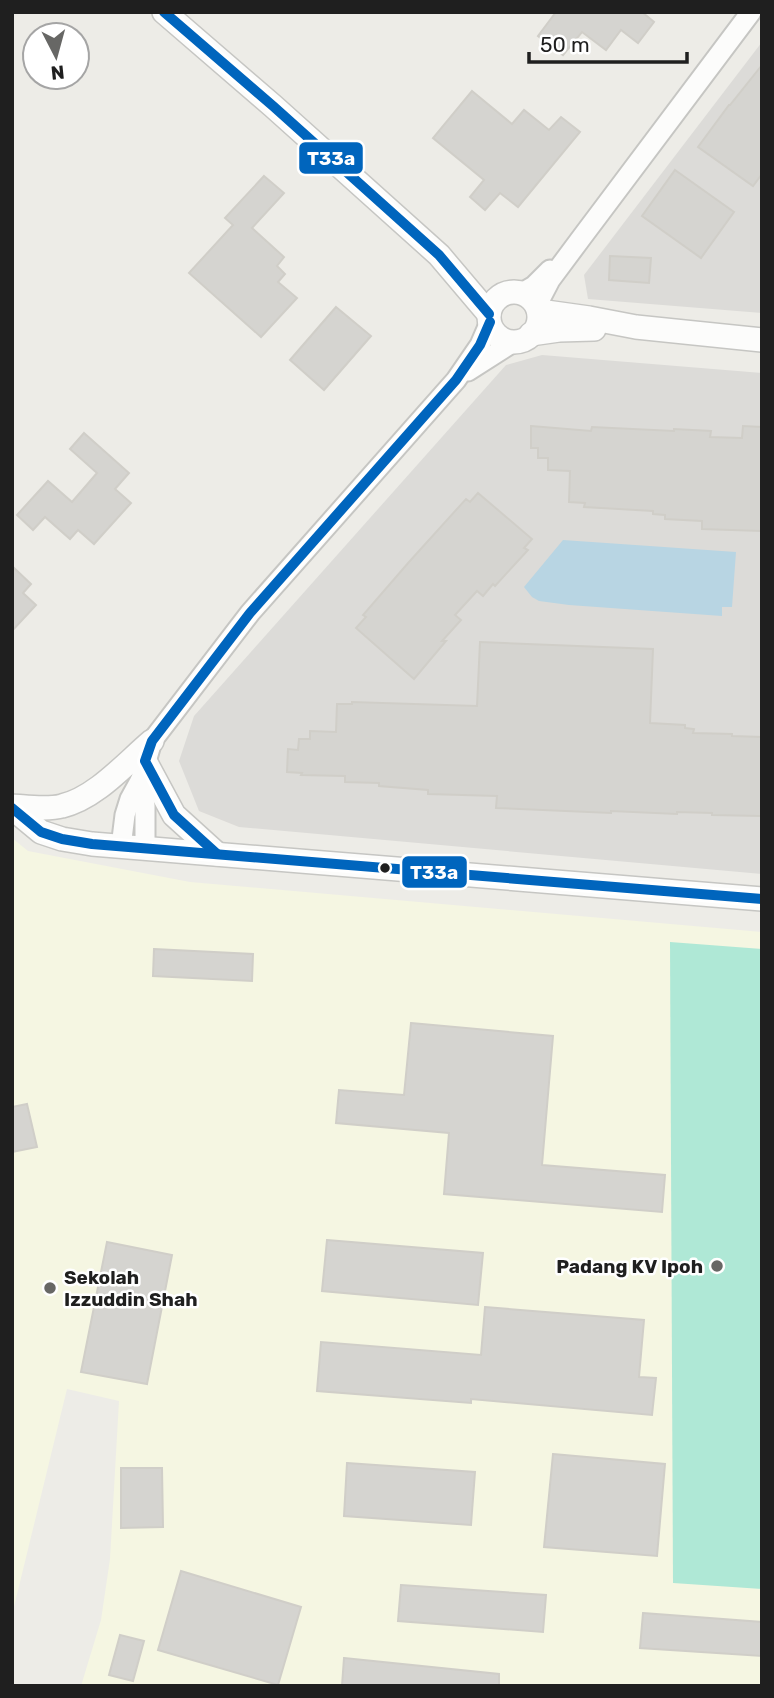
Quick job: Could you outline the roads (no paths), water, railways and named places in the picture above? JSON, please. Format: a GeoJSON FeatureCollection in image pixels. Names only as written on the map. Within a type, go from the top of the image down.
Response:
{"type":"FeatureCollection","features":[{"type":"Feature","properties":{"kind":"street"},"geometry":{"type":"LineString","coordinates":[[164,12],[439,255],[490,318],[493,330],[499,337],[507,340],[559,330],[636,327]]}},
{"type":"Feature","properties":{"kind":"street"},"geometry":{"type":"LineString","coordinates":[[525,301],[534,286],[582,237],[751,12]]}},
{"type":"Feature","properties":{"kind":"street"},"geometry":{"type":"LineString","coordinates":[[439,255],[484,284],[525,301],[589,318],[636,327],[762,340]]}},
{"type":"Feature","properties":{"kind":"street"},"geometry":{"type":"LineString","coordinates":[[121,847],[125,815],[146,760],[250,613],[456,380],[480,345],[492,305],[497,299],[525,301],[539,320],[537,328],[456,380]]}},
{"type":"Feature","properties":{"kind":"street"},"geometry":{"type":"LineString","coordinates":[[12,807],[60,807],[81,800],[146,760]]}},
{"type":"Feature","properties":{"kind":"street"},"geometry":{"type":"LineString","coordinates":[[145,849],[146,760]]}},
{"type":"Feature","properties":{"kind":"street"},"geometry":{"type":"LineString","coordinates":[[146,760],[174,816],[217,854]]}},
{"type":"Feature","properties":{"kind":"street"},"geometry":{"type":"LineString","coordinates":[[12,807],[41,832],[92,844],[762,899]]}},
{"type":"Feature","properties":{"kind":"water"},"geometry":{"type":"Polygon","coordinates":[[[563,540],[736,552],[732,607],[722,607],[722,616],[539,601],[524,587],[563,540]]]}},
{"type":"Feature","properties":{"kind":"place","name":"Padang KV Ipoh"},"geometry":{"type":"Point","coordinates":[717,1266]}},
{"type":"Feature","properties":{"kind":"place","name":"Sekolah Izzuddin Shah"},"geometry":{"type":"Point","coordinates":[50,1288]}}]}
